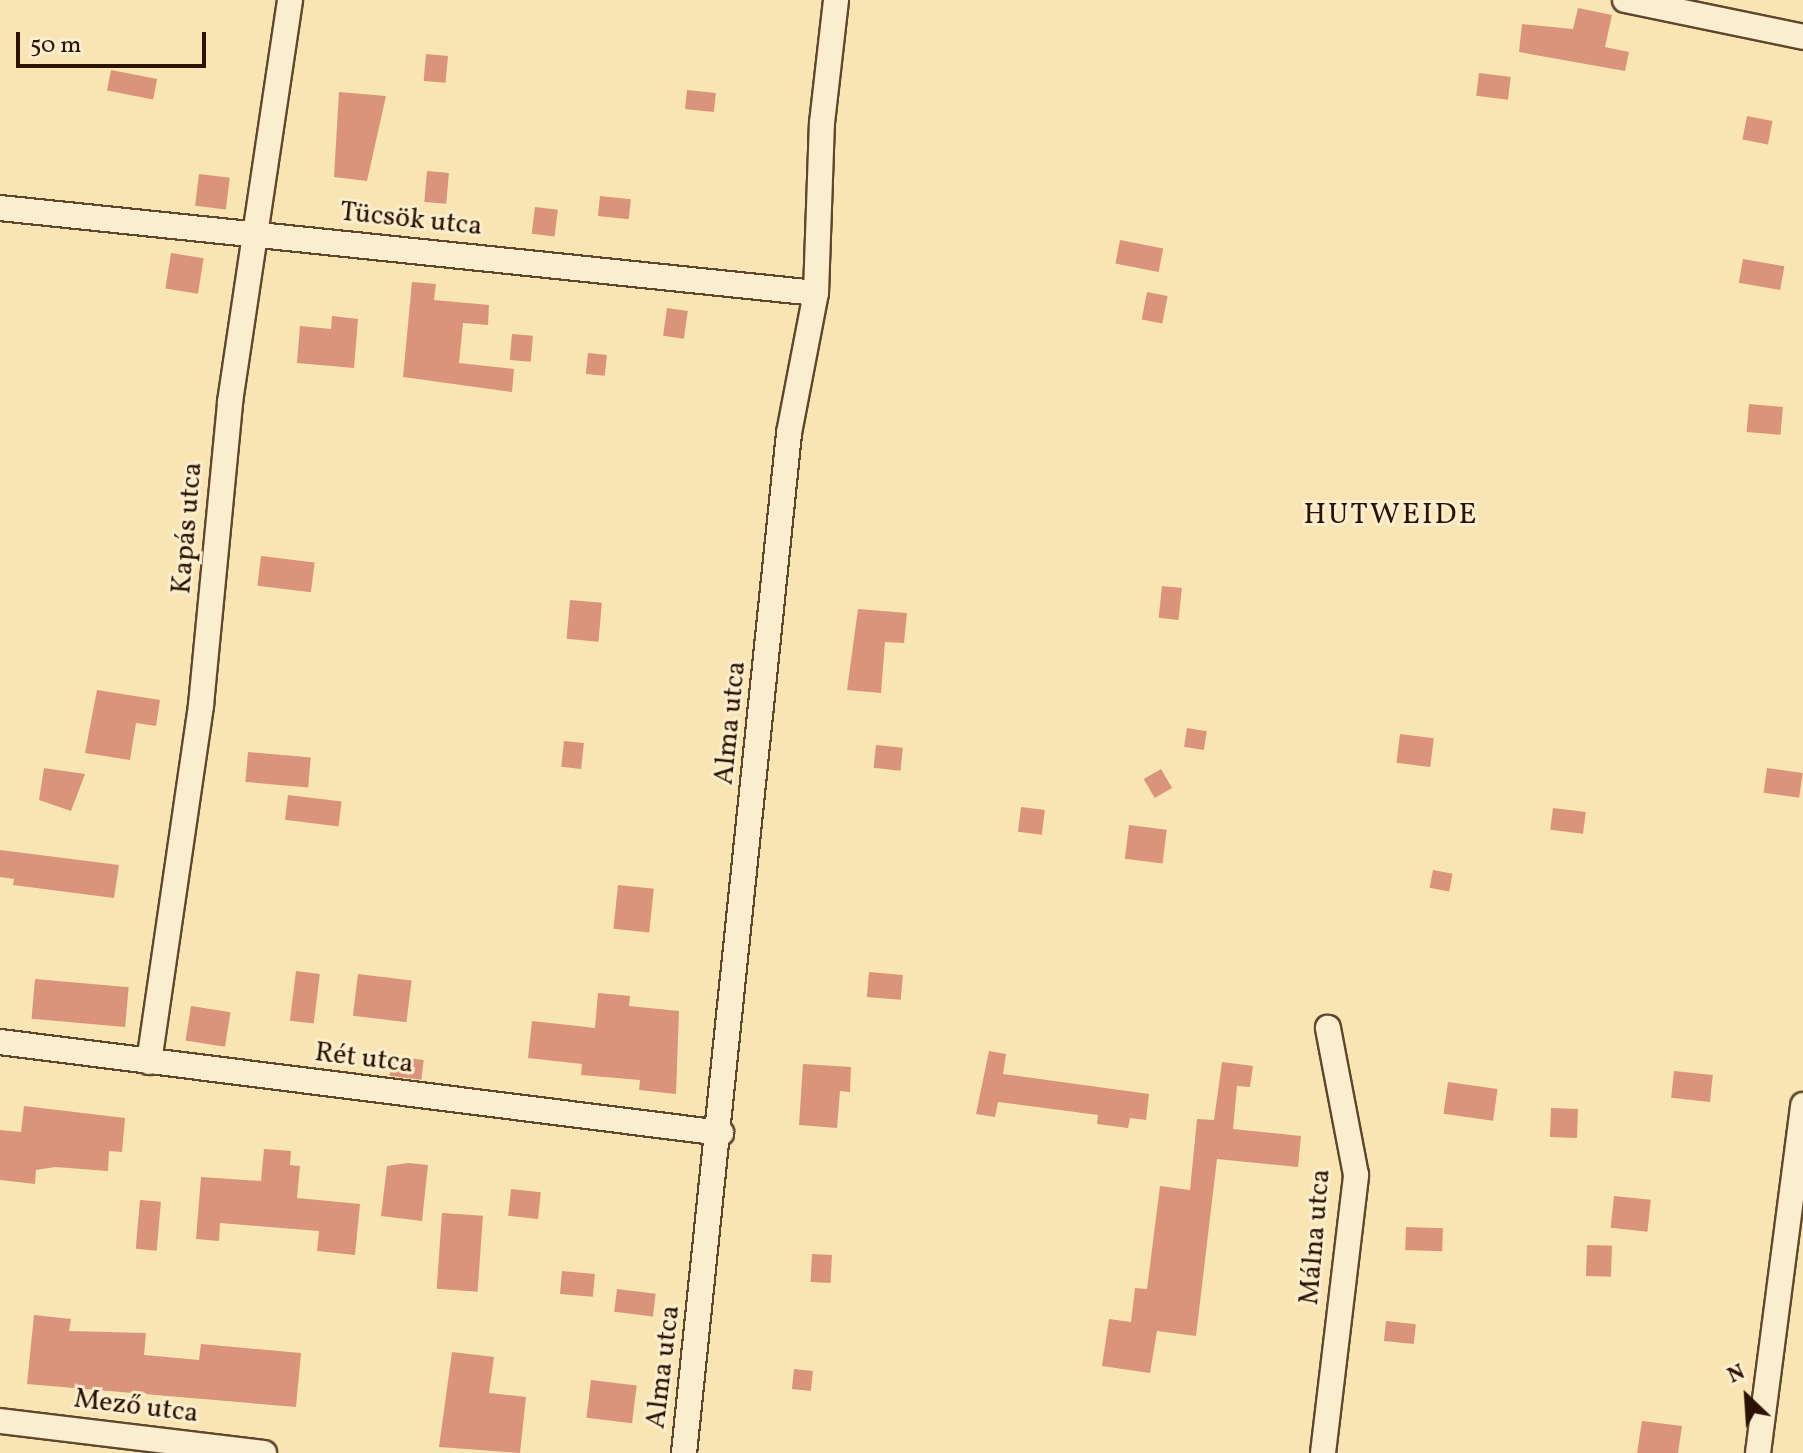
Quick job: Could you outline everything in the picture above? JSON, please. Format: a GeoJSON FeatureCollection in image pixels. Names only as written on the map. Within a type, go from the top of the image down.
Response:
{"type":"FeatureCollection","features":[{"type":"Feature","properties":{"kind":"street","name":"Kapás utca"},"geometry":{"type":"LineString","coordinates":[[149,1062],[201,705],[253,233],[290,0]]}},
{"type":"Feature","properties":{"kind":"street","name":"Alma utca"},"geometry":{"type":"LineString","coordinates":[[684,1453],[721,1133],[789,433],[816,293],[822,123],[836,0]]}},
{"type":"Feature","properties":{"kind":"street"},"geometry":{"type":"LineString","coordinates":[[1625,0],[1803,37]]}},
{"type":"Feature","properties":{"kind":"street","name":"Tücsök utca"},"geometry":{"type":"LineString","coordinates":[[0,208],[816,293]]}},
{"type":"Feature","properties":{"kind":"street","name":"Málna utca"},"geometry":{"type":"LineString","coordinates":[[1323,1453],[1356,1175],[1328,1028]]}},
{"type":"Feature","properties":{"kind":"street","name":"Rét utca"},"geometry":{"type":"LineString","coordinates":[[0,1042],[721,1133]]}},
{"type":"Feature","properties":{"kind":"street"},"geometry":{"type":"LineString","coordinates":[[1758,1453],[1803,1105]]}},
{"type":"Feature","properties":{"kind":"street","name":"Mező utca"},"geometry":{"type":"LineString","coordinates":[[0,1421],[264,1453]]}},
{"type":"Feature","properties":{"kind":"building"},"geometry":{"type":"Polygon","coordinates":[[[1578,8],[1612,15],[1605,47],[1629,52],[1625,71],[1519,52],[1522,24],[1573,29],[1578,8]]]}},
{"type":"Feature","properties":{"kind":"building"},"geometry":{"type":"Polygon","coordinates":[[[426,54],[448,56],[446,83],[424,81],[426,54]]]}},
{"type":"Feature","properties":{"kind":"building"},"geometry":{"type":"Polygon","coordinates":[[[111,70],[157,79],[153,100],[107,91],[111,70]]]}},
{"type":"Feature","properties":{"kind":"building"},"geometry":{"type":"Polygon","coordinates":[[[1479,73],[1511,77],[1508,100],[1476,96],[1479,73]]]}},
{"type":"Feature","properties":{"kind":"building"},"geometry":{"type":"Polygon","coordinates":[[[687,90],[716,93],[714,112],[685,109],[687,90]]]}},
{"type":"Feature","properties":{"kind":"building"},"geometry":{"type":"Polygon","coordinates":[[[339,92],[386,96],[367,181],[334,177],[339,92]]]}},
{"type":"Feature","properties":{"kind":"building"},"geometry":{"type":"Polygon","coordinates":[[[1747,116],[1773,121],[1768,145],[1742,140],[1747,116]]]}},
{"type":"Feature","properties":{"kind":"building"},"geometry":{"type":"Polygon","coordinates":[[[427,171],[449,173],[446,204],[424,202],[427,171]]]}},
{"type":"Feature","properties":{"kind":"building"},"geometry":{"type":"Polygon","coordinates":[[[199,174],[230,178],[226,210],[195,206],[199,174]]]}},
{"type":"Feature","properties":{"kind":"building"},"geometry":{"type":"Polygon","coordinates":[[[600,196],[631,199],[629,219],[598,216],[600,196]]]}},
{"type":"Feature","properties":{"kind":"building"},"geometry":{"type":"Polygon","coordinates":[[[535,207],[558,210],[555,237],[532,234],[535,207]]]}},
{"type":"Feature","properties":{"kind":"building"},"geometry":{"type":"Polygon","coordinates":[[[1120,240],[1163,248],[1159,272],[1115,264],[1120,240]]]}},
{"type":"Feature","properties":{"kind":"building"},"geometry":{"type":"Polygon","coordinates":[[[171,253],[204,258],[198,294],[165,289],[171,253]]]}},
{"type":"Feature","properties":{"kind":"building"},"geometry":{"type":"Polygon","coordinates":[[[1743,259],[1784,266],[1780,290],[1739,283],[1743,259]]]}},
{"type":"Feature","properties":{"kind":"building"},"geometry":{"type":"Polygon","coordinates":[[[412,282],[436,284],[434,300],[489,305],[488,325],[463,323],[459,363],[514,369],[512,392],[403,377],[412,282]]]}},
{"type":"Feature","properties":{"kind":"building"},"geometry":{"type":"Polygon","coordinates":[[[1147,292],[1168,296],[1162,323],[1142,319],[1147,292]]]}},
{"type":"Feature","properties":{"kind":"building"},"geometry":{"type":"Polygon","coordinates":[[[667,308],[688,311],[684,339],[663,336],[667,308]]]}},
{"type":"Feature","properties":{"kind":"building"},"geometry":{"type":"Polygon","coordinates":[[[332,316],[358,319],[354,368],[297,363],[300,326],[331,329],[332,316]]]}},
{"type":"Feature","properties":{"kind":"building"},"geometry":{"type":"Polygon","coordinates":[[[512,334],[533,336],[531,362],[510,360],[512,334]]]}},
{"type":"Feature","properties":{"kind":"building"},"geometry":{"type":"Polygon","coordinates":[[[588,353],[607,355],[605,376],[586,374],[588,353]]]}},
{"type":"Feature","properties":{"kind":"building"},"geometry":{"type":"Polygon","coordinates":[[[1749,404],[1783,407],[1780,435],[1747,432],[1749,404]]]}},
{"type":"Feature","properties":{"kind":"building"},"geometry":{"type":"Polygon","coordinates":[[[261,556],[315,563],[311,592],[257,586],[261,556]]]}},
{"type":"Feature","properties":{"kind":"building"},"geometry":{"type":"Polygon","coordinates":[[[1162,586],[1182,588],[1179,620],[1159,618],[1162,586]]]}},
{"type":"Feature","properties":{"kind":"building"},"geometry":{"type":"Polygon","coordinates":[[[570,600],[602,603],[598,642],[567,639],[570,600]]]}},
{"type":"Feature","properties":{"kind":"building"},"geometry":{"type":"Polygon","coordinates":[[[858,609],[907,613],[904,643],[885,642],[881,693],[847,690],[858,609]]]}},
{"type":"Feature","properties":{"kind":"building"},"geometry":{"type":"Polygon","coordinates":[[[97,690],[160,700],[156,726],[136,723],[130,760],[85,753],[97,690]]]}},
{"type":"Feature","properties":{"kind":"building"},"geometry":{"type":"Polygon","coordinates":[[[1187,728],[1207,731],[1204,750],[1184,747],[1187,728]]]}},
{"type":"Feature","properties":{"kind":"building"},"geometry":{"type":"Polygon","coordinates":[[[1400,734],[1434,738],[1430,767],[1396,763],[1400,734]]]}},
{"type":"Feature","properties":{"kind":"building"},"geometry":{"type":"Polygon","coordinates":[[[564,741],[584,743],[581,769],[561,767],[564,741]]]}},
{"type":"Feature","properties":{"kind":"building"},"geometry":{"type":"Polygon","coordinates":[[[876,745],[903,748],[900,771],[874,768],[876,745]]]}},
{"type":"Feature","properties":{"kind":"building"},"geometry":{"type":"Polygon","coordinates":[[[248,752],[311,757],[308,787],[245,782],[248,752]]]}},
{"type":"Feature","properties":{"kind":"building"},"geometry":{"type":"Polygon","coordinates":[[[44,768],[85,774],[71,811],[39,800],[44,768]]]}},
{"type":"Feature","properties":{"kind":"building"},"geometry":{"type":"Polygon","coordinates":[[[1767,768],[1803,773],[1799,798],[1764,793],[1767,768]]]}},
{"type":"Feature","properties":{"kind":"building"},"geometry":{"type":"Polygon","coordinates":[[[1161,769],[1172,788],[1155,798],[1144,779],[1161,769]]]}},
{"type":"Feature","properties":{"kind":"building"},"geometry":{"type":"Polygon","coordinates":[[[288,795],[342,802],[339,826],[285,820],[288,795]]]}},
{"type":"Feature","properties":{"kind":"building"},"geometry":{"type":"Polygon","coordinates":[[[1021,807],[1045,810],[1042,835],[1018,832],[1021,807]]]}},
{"type":"Feature","properties":{"kind":"building"},"geometry":{"type":"Polygon","coordinates":[[[1553,808],[1586,812],[1583,834],[1550,830],[1553,808]]]}},
{"type":"Feature","properties":{"kind":"building"},"geometry":{"type":"Polygon","coordinates":[[[1129,825],[1167,830],[1163,863],[1125,859],[1129,825]]]}},
{"type":"Feature","properties":{"kind":"building"},"geometry":{"type":"Polygon","coordinates":[[[0,850],[119,865],[114,898],[13,885],[14,879],[0,877],[0,850]]]}},
{"type":"Feature","properties":{"kind":"building"},"geometry":{"type":"Polygon","coordinates":[[[1433,870],[1453,874],[1449,891],[1430,888],[1433,870]]]}},
{"type":"Feature","properties":{"kind":"building"},"geometry":{"type":"Polygon","coordinates":[[[618,885],[654,889],[649,933],[613,929],[618,885]]]}},
{"type":"Feature","properties":{"kind":"building"},"geometry":{"type":"Polygon","coordinates":[[[296,971],[320,974],[314,1024],[290,1021],[296,971]]]}},
{"type":"Feature","properties":{"kind":"building"},"geometry":{"type":"Polygon","coordinates":[[[869,972],[903,975],[901,1000],[867,997],[869,972]]]}},
{"type":"Feature","properties":{"kind":"building"},"geometry":{"type":"Polygon","coordinates":[[[358,974],[412,981],[406,1022],[353,1016],[358,974]]]}},
{"type":"Feature","properties":{"kind":"building"},"geometry":{"type":"Polygon","coordinates":[[[35,979],[129,987],[125,1027],[32,1019],[35,979]]]}},
{"type":"Feature","properties":{"kind":"building"},"geometry":{"type":"Polygon","coordinates":[[[598,993],[630,996],[629,1006],[679,1011],[676,1094],[639,1090],[640,1080],[581,1075],[582,1064],[528,1058],[532,1021],[595,1028],[598,993]]]}},
{"type":"Feature","properties":{"kind":"building"},"geometry":{"type":"Polygon","coordinates":[[[191,1006],[231,1012],[225,1047],[186,1041],[191,1006]]]}},
{"type":"Feature","properties":{"kind":"building"},"geometry":{"type":"Polygon","coordinates":[[[989,1051],[1006,1054],[1003,1074],[1149,1094],[1146,1120],[1130,1118],[1128,1128],[1097,1124],[1098,1115],[998,1102],[995,1117],[976,1114],[989,1051]]]}},
{"type":"Feature","properties":{"kind":"building"},"geometry":{"type":"Polygon","coordinates":[[[392,1056],[424,1060],[421,1080],[390,1076],[392,1056]]]}},
{"type":"Feature","properties":{"kind":"building"},"geometry":{"type":"Polygon","coordinates":[[[1222,1062],[1253,1066],[1250,1087],[1237,1086],[1233,1129],[1301,1136],[1298,1167],[1217,1159],[1196,1336],[1157,1331],[1150,1373],[1102,1366],[1109,1319],[1131,1322],[1135,1288],[1147,1289],[1160,1186],[1190,1190],[1197,1119],[1214,1120],[1222,1062]]]}},
{"type":"Feature","properties":{"kind":"building"},"geometry":{"type":"Polygon","coordinates":[[[803,1064],[851,1067],[850,1092],[840,1091],[837,1128],[799,1125],[803,1064]]]}},
{"type":"Feature","properties":{"kind":"building"},"geometry":{"type":"Polygon","coordinates":[[[1674,1071],[1713,1075],[1710,1102],[1671,1098],[1674,1071]]]}},
{"type":"Feature","properties":{"kind":"building"},"geometry":{"type":"Polygon","coordinates":[[[1448,1082],[1498,1089],[1493,1121],[1444,1114],[1448,1082]]]}},
{"type":"Feature","properties":{"kind":"building"},"geometry":{"type":"Polygon","coordinates":[[[24,1106],[125,1118],[122,1152],[109,1151],[108,1171],[55,1167],[36,1170],[35,1184],[0,1180],[0,1130],[21,1132],[24,1106]]]}},
{"type":"Feature","properties":{"kind":"building"},"geometry":{"type":"Polygon","coordinates":[[[1551,1108],[1578,1109],[1577,1138],[1550,1137],[1551,1108]]]}},
{"type":"Feature","properties":{"kind":"building"},"geometry":{"type":"Polygon","coordinates":[[[264,1149],[291,1151],[290,1165],[300,1166],[297,1198],[360,1204],[355,1255],[317,1251],[319,1231],[220,1223],[219,1241],[196,1239],[201,1177],[261,1181],[264,1149]]]}},
{"type":"Feature","properties":{"kind":"building"},"geometry":{"type":"Polygon","coordinates":[[[408,1163],[428,1165],[422,1221],[381,1216],[387,1166],[408,1163]]]}},
{"type":"Feature","properties":{"kind":"building"},"geometry":{"type":"Polygon","coordinates":[[[511,1189],[541,1192],[538,1219],[508,1216],[511,1189]]]}},
{"type":"Feature","properties":{"kind":"building"},"geometry":{"type":"Polygon","coordinates":[[[1614,1196],[1651,1200],[1647,1232],[1611,1228],[1614,1196]]]}},
{"type":"Feature","properties":{"kind":"building"},"geometry":{"type":"Polygon","coordinates":[[[140,1200],[161,1202],[157,1251],[136,1249],[140,1200]]]}},
{"type":"Feature","properties":{"kind":"building"},"geometry":{"type":"Polygon","coordinates":[[[442,1213],[483,1216],[478,1292],[437,1289],[442,1213]]]}},
{"type":"Feature","properties":{"kind":"building"},"geometry":{"type":"Polygon","coordinates":[[[1406,1227],[1443,1228],[1442,1251],[1405,1250],[1406,1227]]]}},
{"type":"Feature","properties":{"kind":"building"},"geometry":{"type":"Polygon","coordinates":[[[1587,1245],[1612,1246],[1611,1277],[1586,1276],[1587,1245]]]}},
{"type":"Feature","properties":{"kind":"building"},"geometry":{"type":"Polygon","coordinates":[[[812,1254],[832,1255],[831,1283],[811,1282],[812,1254]]]}},
{"type":"Feature","properties":{"kind":"building"},"geometry":{"type":"Polygon","coordinates":[[[562,1271],[595,1274],[593,1297],[560,1294],[562,1271]]]}},
{"type":"Feature","properties":{"kind":"building"},"geometry":{"type":"Polygon","coordinates":[[[617,1289],[656,1294],[653,1317],[614,1312],[617,1289]]]}},
{"type":"Feature","properties":{"kind":"building"},"geometry":{"type":"Polygon","coordinates":[[[34,1315],[71,1319],[69,1331],[146,1333],[144,1355],[199,1360],[201,1344],[301,1353],[296,1407],[27,1384],[34,1315]]]}},
{"type":"Feature","properties":{"kind":"building"},"geometry":{"type":"Polygon","coordinates":[[[1386,1321],[1416,1324],[1414,1344],[1384,1341],[1386,1321]]]}},
{"type":"Feature","properties":{"kind":"building"},"geometry":{"type":"Polygon","coordinates":[[[452,1352],[494,1357],[489,1393],[526,1397],[520,1453],[439,1447],[452,1352]]]}},
{"type":"Feature","properties":{"kind":"building"},"geometry":{"type":"Polygon","coordinates":[[[794,1369],[813,1371],[811,1391],[792,1389],[794,1369]]]}},
{"type":"Feature","properties":{"kind":"building"},"geometry":{"type":"Polygon","coordinates":[[[591,1380],[637,1386],[632,1423],[586,1418],[591,1380]]]}},
{"type":"Feature","properties":{"kind":"building"},"geometry":{"type":"Polygon","coordinates":[[[1642,1421],[1682,1426],[1678,1453],[1637,1453],[1642,1421]]]}},
{"type":"Feature","properties":{"kind":"district","name":"HUTWEIDE"},"geometry":{"type":"Point","coordinates":[1391,515]}}]}
